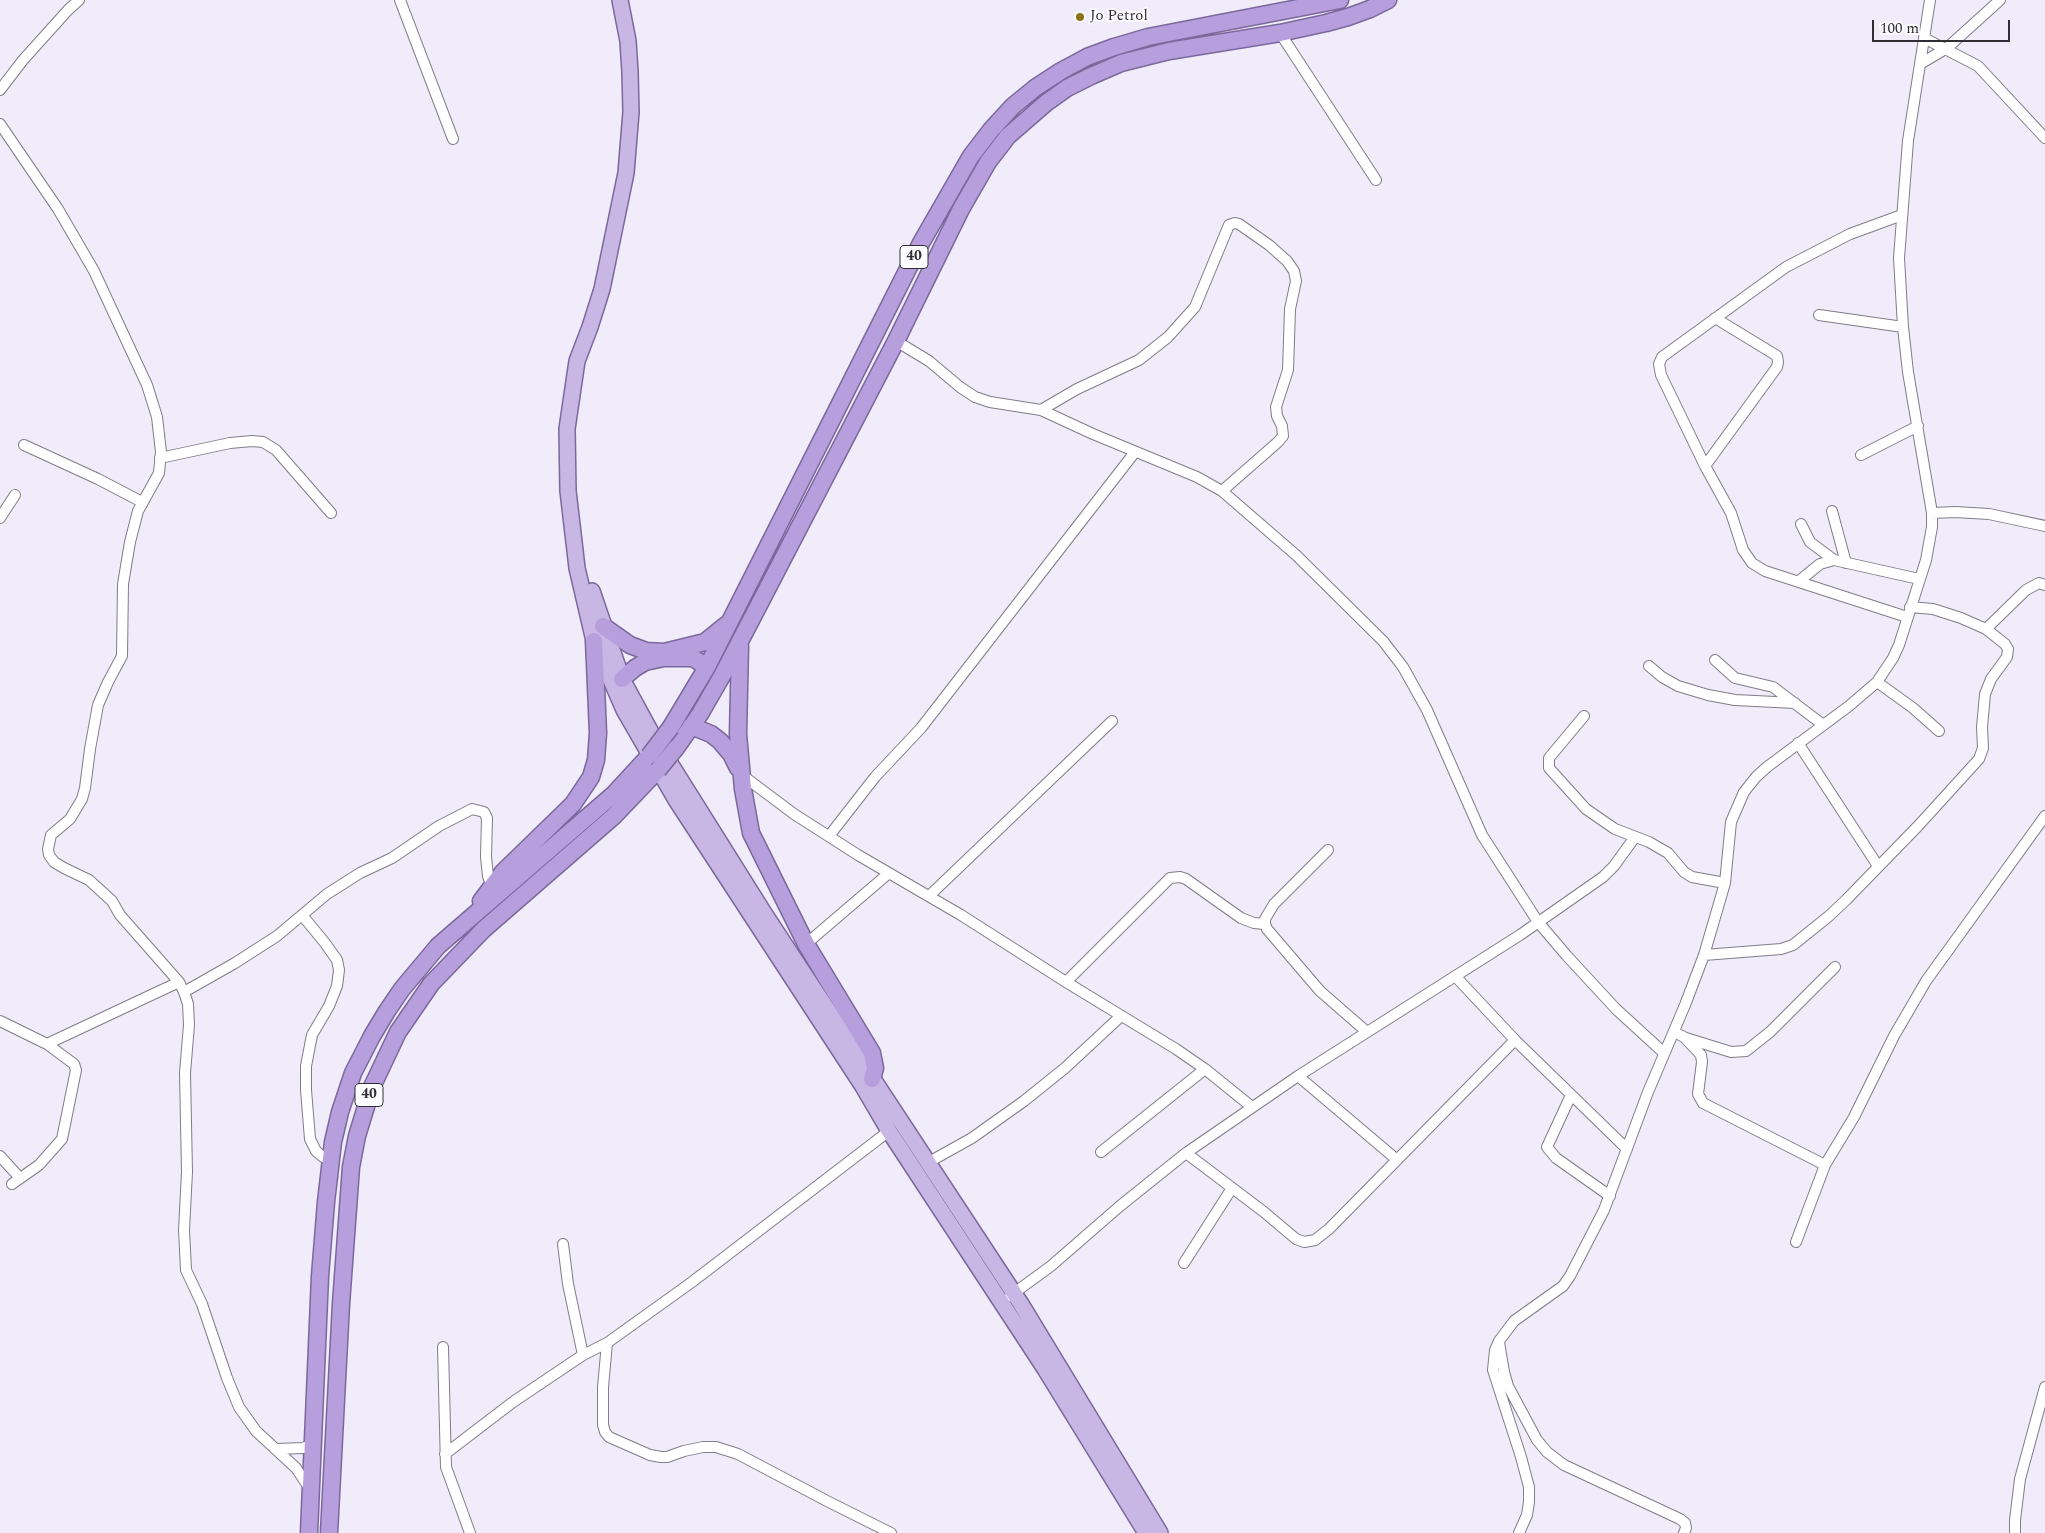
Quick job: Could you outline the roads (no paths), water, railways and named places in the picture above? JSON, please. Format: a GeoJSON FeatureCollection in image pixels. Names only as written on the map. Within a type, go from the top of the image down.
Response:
{"type":"FeatureCollection","features":[{"type":"Feature","properties":{"kind":"highway","name":"40"},"geometry":{"type":"LineString","coordinates":[[309,1533],[320,1276],[330,1159],[340,1112],[354,1073],[372,1036],[402,989],[438,946],[614,794],[649,756],[671,728],[707,667],[921,243],[971,156],[1013,106],[1035,88],[1087,57],[1148,37],[1340,0]]}},
{"type":"Feature","properties":{"kind":"highway","name":"40"},"geometry":{"type":"LineString","coordinates":[[329,1533],[343,1276],[352,1168],[357,1136],[372,1087],[398,1032],[431,984],[469,944],[614,816],[658,770],[691,726],[740,641],[939,253],[988,162],[1008,136],[1024,121],[1067,88],[1098,73],[1142,58],[1348,17],[1388,0]]}},
{"type":"Feature","properties":{"kind":"highway"},"geometry":{"type":"LineString","coordinates":[[921,243],[939,253]]}},
{"type":"Feature","properties":{"kind":"highway"},"geometry":{"type":"LineString","coordinates":[[603,626],[630,646],[646,651],[664,652],[705,642],[730,622]]}},
{"type":"Feature","properties":{"kind":"highway"},"geometry":{"type":"LineString","coordinates":[[740,641],[738,734],[745,804],[751,833],[806,944],[872,1053],[875,1068],[867,1082]]}},
{"type":"Feature","properties":{"kind":"highway"},"geometry":{"type":"LineString","coordinates":[[468,919],[491,886],[573,804],[591,777],[596,760],[598,733],[594,642]]}},
{"type":"Feature","properties":{"kind":"highway"},"geometry":{"type":"LineString","coordinates":[[622,679],[634,668],[645,662],[664,658],[693,658],[707,667]]}},
{"type":"Feature","properties":{"kind":"highway"},"geometry":{"type":"LineString","coordinates":[[691,726],[720,740],[731,754],[742,775]]}},
{"type":"Feature","properties":{"kind":"highway"},"geometry":{"type":"LineString","coordinates":[[320,1276],[343,1276]]}},
{"type":"Feature","properties":{"kind":"main road"},"geometry":{"type":"LineString","coordinates":[[620,0],[628,41],[630,72],[631,112],[626,173],[602,289],[577,361],[566,428],[573,490],[577,568],[594,642],[624,710],[676,800],[867,1082],[929,1162],[1014,1294],[1160,1533]]}},
{"type":"Feature","properties":{"kind":"main road"},"geometry":{"type":"LineString","coordinates":[[573,490],[592,595],[622,679],[653,736],[867,1082],[889,1131],[1045,1369],[1146,1533]]}},
{"type":"Feature","properties":{"kind":"street"},"geometry":{"type":"LineString","coordinates":[[0,90],[23,60],[79,0]]}},
{"type":"Feature","properties":{"kind":"street"},"geometry":{"type":"LineString","coordinates":[[400,0],[452,139]]}},
{"type":"Feature","properties":{"kind":"street"},"geometry":{"type":"LineString","coordinates":[[1519,1533],[1527,1515],[1529,1502],[1528,1486],[1521,1457],[1493,1370],[1495,1350],[1499,1340],[1514,1321],[1563,1286],[1590,1240],[1610,1196],[1664,1053],[1704,955],[1725,883],[1730,828],[1738,803],[1756,776],[1822,724],[1849,706],[1876,682],[1893,658],[1920,580],[1930,543],[1932,513],[1908,372],[1899,258],[1908,141],[1930,0]]}},
{"type":"Feature","properties":{"kind":"street"},"geometry":{"type":"LineString","coordinates":[[1920,64],[1947,48],[2000,0]]}},
{"type":"Feature","properties":{"kind":"street"},"geometry":{"type":"LineString","coordinates":[[1280,32],[1376,180]]}},
{"type":"Feature","properties":{"kind":"street"},"geometry":{"type":"LineString","coordinates":[[1924,38],[1947,48],[1978,66],[2045,138]]}},
{"type":"Feature","properties":{"kind":"street"},"geometry":{"type":"LineString","coordinates":[[2,130],[80,244],[152,400],[158,422],[160,458],[157,478],[142,502],[135,519],[125,570],[121,612],[122,656],[98,705],[82,799],[70,819],[51,835],[48,849],[49,855],[54,862],[89,880],[112,901],[120,915],[181,987],[188,1004],[189,1025],[185,1073],[186,1270],[202,1304],[239,1407],[256,1431],[296,1468],[311,1491]]}},
{"type":"Feature","properties":{"kind":"street"},"geometry":{"type":"LineString","coordinates":[[1704,955],[1781,949],[1793,945],[1829,916],[1918,826],[1982,754],[1985,694],[1991,678],[2008,654],[2005,644],[1986,630],[1945,612],[1909,612],[1758,568],[1747,558],[1731,513],[1705,466],[1658,364],[1662,357],[1786,267],[1850,234],[1902,215]]}},
{"type":"Feature","properties":{"kind":"street"},"geometry":{"type":"LineString","coordinates":[[1042,410],[1077,389],[1139,360],[1168,337],[1196,307],[1229,225],[1239,224],[1270,246],[1287,261],[1294,270],[1296,281],[1290,309],[1288,370],[1276,407],[1283,436],[1222,491]]}},
{"type":"Feature","properties":{"kind":"street"},"geometry":{"type":"LineString","coordinates":[[1819,315],[1903,327]]}},
{"type":"Feature","properties":{"kind":"street"},"geometry":{"type":"LineString","coordinates":[[1705,466],[1777,367],[1778,362],[1777,356],[1715,318]]}},
{"type":"Feature","properties":{"kind":"street"},"geometry":{"type":"LineString","coordinates":[[896,340],[929,361],[960,388],[975,397],[990,402],[1042,410],[1135,452],[1187,472],[1222,491],[1302,561],[1383,641],[1412,680],[1482,835],[1538,922],[1616,1009],[1664,1053]]}},
{"type":"Feature","properties":{"kind":"street"},"geometry":{"type":"LineString","coordinates":[[1861,455],[1918,426]]}},
{"type":"Feature","properties":{"kind":"street"},"geometry":{"type":"LineString","coordinates":[[160,458],[230,443],[263,442],[276,450],[331,513]]}},
{"type":"Feature","properties":{"kind":"street"},"geometry":{"type":"LineString","coordinates":[[24,444],[142,502]]}},
{"type":"Feature","properties":{"kind":"street"},"geometry":{"type":"LineString","coordinates":[[828,836],[875,777],[921,728],[1135,452]]}},
{"type":"Feature","properties":{"kind":"street"},"geometry":{"type":"LineString","coordinates":[[0,518],[15,495]]}},
{"type":"Feature","properties":{"kind":"street"},"geometry":{"type":"LineString","coordinates":[[1832,511],[1846,563]]}},
{"type":"Feature","properties":{"kind":"street"},"geometry":{"type":"LineString","coordinates":[[1932,513],[1989,514],[2045,526]]}},
{"type":"Feature","properties":{"kind":"street"},"geometry":{"type":"LineString","coordinates":[[1801,524],[1810,542],[1834,560],[1920,580]]}},
{"type":"Feature","properties":{"kind":"street"},"geometry":{"type":"LineString","coordinates":[[1799,581],[1820,564],[1834,560]]}},
{"type":"Feature","properties":{"kind":"street"},"geometry":{"type":"LineString","coordinates":[[1986,630],[2026,590],[2040,583],[2045,585]]}},
{"type":"Feature","properties":{"kind":"street"},"geometry":{"type":"LineString","coordinates":[[1714,660],[1735,678],[1773,688],[1822,724]]}},
{"type":"Feature","properties":{"kind":"street"},"geometry":{"type":"LineString","coordinates":[[1649,666],[1662,677],[1678,686],[1708,695],[1734,700],[1795,703]]}},
{"type":"Feature","properties":{"kind":"street"},"geometry":{"type":"LineString","coordinates":[[1876,682],[1913,708],[1939,731]]}},
{"type":"Feature","properties":{"kind":"street"},"geometry":{"type":"LineString","coordinates":[[1584,716],[1549,758],[1549,768],[1586,809],[1615,829],[1649,842],[1668,853],[1684,872],[1692,877],[1725,883]]}},
{"type":"Feature","properties":{"kind":"street"},"geometry":{"type":"LineString","coordinates":[[929,896],[1112,721]]}},
{"type":"Feature","properties":{"kind":"street"},"geometry":{"type":"LineString","coordinates":[[1798,743],[1878,866]]}},
{"type":"Feature","properties":{"kind":"street"},"geometry":{"type":"LineString","coordinates":[[742,775],[794,814],[828,836],[1160,1038],[1205,1069],[1252,1107]]}},
{"type":"Feature","properties":{"kind":"street"},"geometry":{"type":"LineString","coordinates":[[47,1044],[235,963],[277,936],[327,894],[360,873],[392,858],[439,826],[472,809],[484,812],[487,818],[486,857],[491,886]]}},
{"type":"Feature","properties":{"kind":"street"},"geometry":{"type":"LineString","coordinates":[[1796,1242],[1825,1165],[1854,1117],[1894,1036],[1926,981],[2045,816]]}},
{"type":"Feature","properties":{"kind":"street"},"geometry":{"type":"LineString","coordinates":[[1001,1303],[1052,1266],[1120,1206],[1186,1153],[1298,1076],[1538,922],[1603,877],[1614,866],[1635,838]]}},
{"type":"Feature","properties":{"kind":"street"},"geometry":{"type":"LineString","coordinates":[[1328,850],[1274,904],[1265,919],[1265,924],[1267,929],[1320,991],[1367,1032]]}},
{"type":"Feature","properties":{"kind":"street"},"geometry":{"type":"LineString","coordinates":[[806,944],[889,873]]}},
{"type":"Feature","properties":{"kind":"street"},"geometry":{"type":"LineString","coordinates":[[1066,982],[1170,878],[1180,877],[1186,879],[1241,918],[1254,923],[1265,924]]}},
{"type":"Feature","properties":{"kind":"street"},"geometry":{"type":"LineString","coordinates":[[302,915],[325,943],[336,960],[339,970],[337,986],[329,1006],[312,1035],[306,1066],[310,1139],[316,1151],[323,1157],[330,1159]]}},
{"type":"Feature","properties":{"kind":"street"},"geometry":{"type":"LineString","coordinates":[[1684,1038],[1731,1052],[1746,1050],[1770,1032],[1835,967]]}},
{"type":"Feature","properties":{"kind":"street"},"geometry":{"type":"LineString","coordinates":[[1455,976],[1515,1040],[1627,1149]]}},
{"type":"Feature","properties":{"kind":"street"},"geometry":{"type":"LineString","coordinates":[[929,1162],[972,1138],[1024,1101],[1065,1068],[1121,1016]]}},
{"type":"Feature","properties":{"kind":"street"},"geometry":{"type":"LineString","coordinates":[[0,1021],[47,1044],[74,1064],[76,1070],[64,1132],[58,1144],[38,1165],[16,1181],[0,1156]]}},
{"type":"Feature","properties":{"kind":"street"},"geometry":{"type":"LineString","coordinates":[[1674,1032],[1684,1038],[1701,1055],[1702,1062],[1698,1094],[1703,1103],[1825,1165]]}},
{"type":"Feature","properties":{"kind":"street"},"geometry":{"type":"LineString","coordinates":[[1186,1153],[1296,1240],[1310,1242],[1328,1229],[1465,1093],[1515,1040]]}},
{"type":"Feature","properties":{"kind":"street"},"geometry":{"type":"LineString","coordinates":[[1101,1152],[1205,1069]]}},
{"type":"Feature","properties":{"kind":"street"},"geometry":{"type":"LineString","coordinates":[[1298,1076],[1396,1160]]}},
{"type":"Feature","properties":{"kind":"street"},"geometry":{"type":"LineString","coordinates":[[1571,1095],[1546,1146],[1556,1158],[1610,1196]]}},
{"type":"Feature","properties":{"kind":"street"},"geometry":{"type":"LineString","coordinates":[[445,1454],[513,1402],[583,1355],[607,1343],[743,1244],[889,1131]]}},
{"type":"Feature","properties":{"kind":"street"},"geometry":{"type":"LineString","coordinates":[[1184,1263],[1232,1188]]}},
{"type":"Feature","properties":{"kind":"street"},"geometry":{"type":"LineString","coordinates":[[563,1244],[568,1284],[583,1355]]}},
{"type":"Feature","properties":{"kind":"street"},"geometry":{"type":"LineString","coordinates":[[1499,1340],[1508,1386],[1538,1440],[1547,1452],[1564,1465],[1680,1519],[1685,1523],[1684,1533]]}},
{"type":"Feature","properties":{"kind":"street"},"geometry":{"type":"LineString","coordinates":[[607,1343],[603,1387],[603,1425],[605,1432],[609,1436],[650,1455],[661,1457],[703,1447],[716,1447],[738,1454],[891,1533]]}},
{"type":"Feature","properties":{"kind":"street"},"geometry":{"type":"LineString","coordinates":[[443,1347],[446,1467],[470,1533]]}},
{"type":"Feature","properties":{"kind":"street"},"geometry":{"type":"LineString","coordinates":[[2015,1533],[2020,1478],[2045,1387]]}},
{"type":"Feature","properties":{"kind":"street"},"geometry":{"type":"LineString","coordinates":[[277,1449],[303,1448],[313,1444]]}},
{"type":"Feature","properties":{"kind":"place","name":"Jo Petrol"},"geometry":{"type":"Point","coordinates":[1080,17]}}]}
